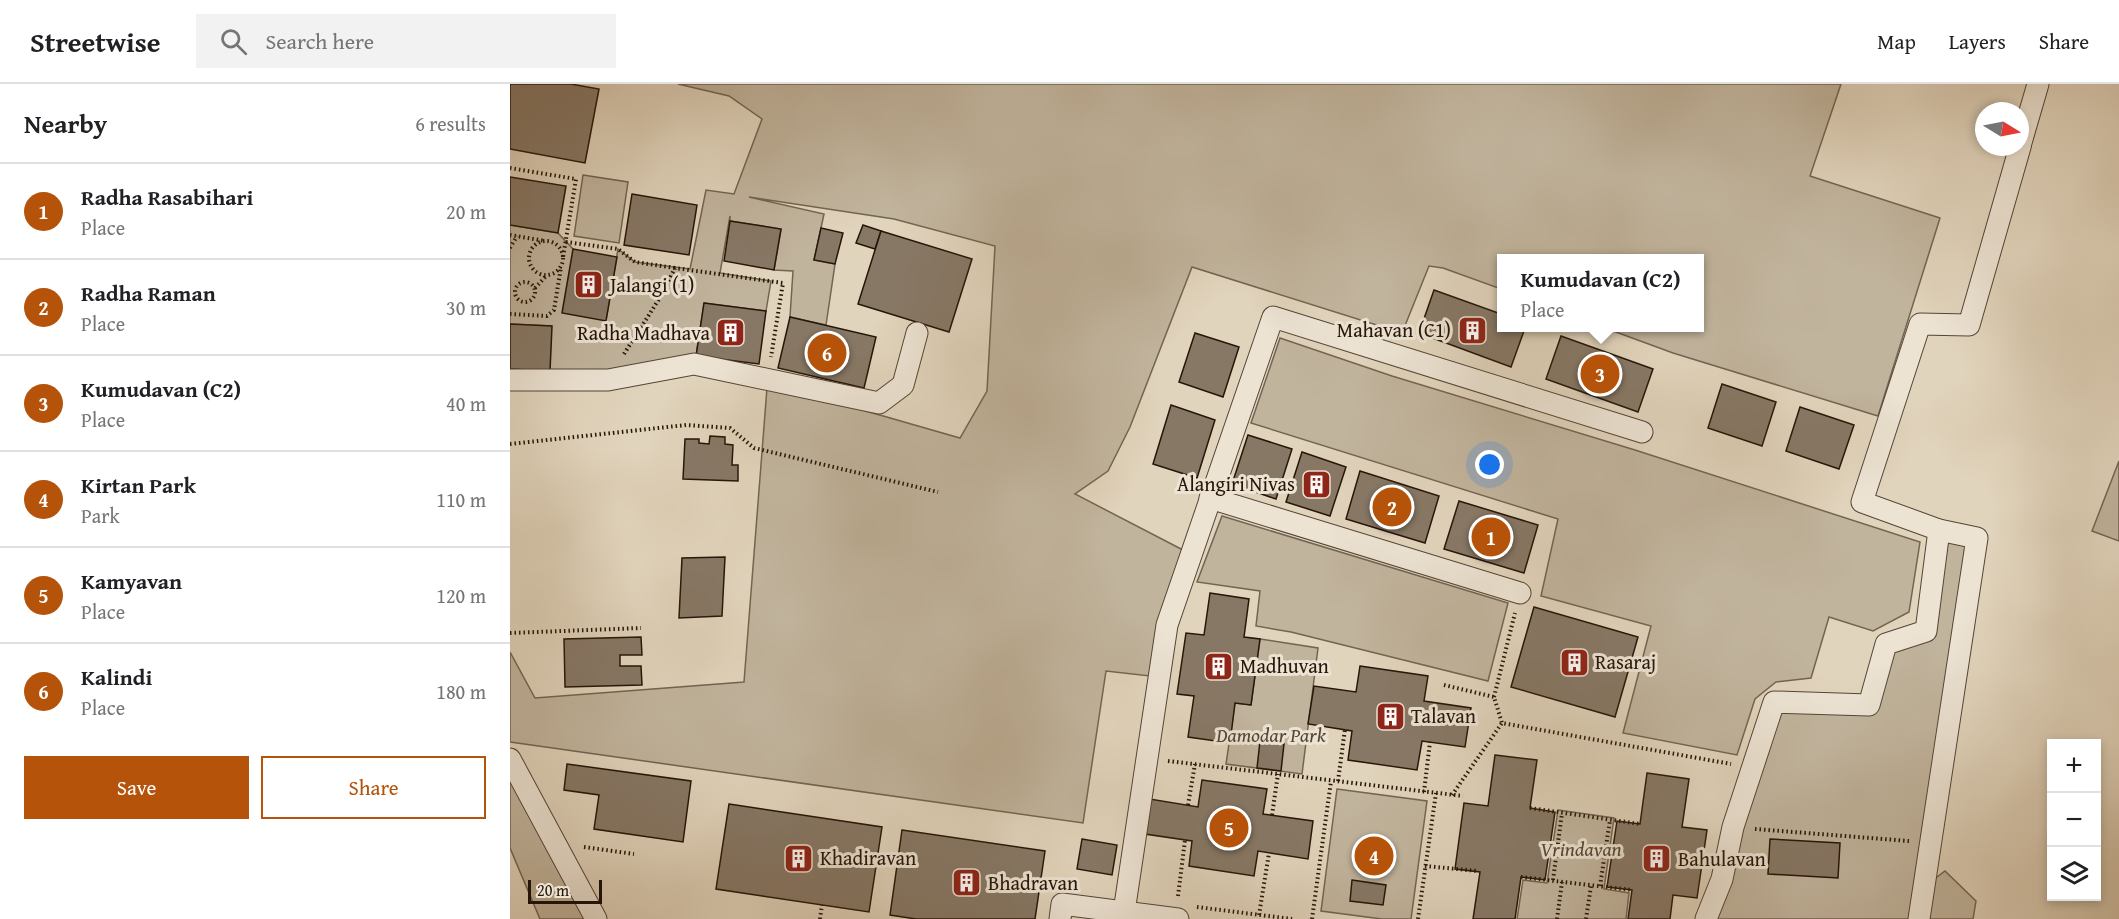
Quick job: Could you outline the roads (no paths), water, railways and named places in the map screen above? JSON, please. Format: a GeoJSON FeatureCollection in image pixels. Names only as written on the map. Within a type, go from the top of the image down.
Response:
{"type":"FeatureCollection","features":[{"type":"Feature","properties":{"kind":"street"},"geometry":{"type":"LineString","coordinates":[[2029,115],[2038,84]]}},
{"type":"Feature","properties":{"kind":"street"},"geometry":{"type":"LineString","coordinates":[[1919,919],[1977,538],[1939,530],[1862,502],[1920,324],[1969,325],[2017,156]]}},
{"type":"Feature","properties":{"kind":"street"},"geometry":{"type":"LineString","coordinates":[[1124,912],[1167,625],[1273,317],[1642,432]]}},
{"type":"Feature","properties":{"kind":"street"},"geometry":{"type":"LineString","coordinates":[[510,380],[608,380],[694,364],[879,403],[903,385],[917,333]]}},
{"type":"Feature","properties":{"kind":"street"},"geometry":{"type":"LineString","coordinates":[[1210,498],[1520,593]]}},
{"type":"Feature","properties":{"kind":"street"},"geometry":{"type":"LineString","coordinates":[[1706,919],[1722,879],[1733,827],[1774,702],[1869,705],[1886,644],[1926,631],[1939,530]]}},
{"type":"Feature","properties":{"kind":"street"},"geometry":{"type":"LineString","coordinates":[[510,759],[596,919]]}},
{"type":"Feature","properties":{"kind":"street"},"geometry":{"type":"LineString","coordinates":[[1060,919],[1062,904],[1124,912],[1181,910]]}},
{"type":"Feature","properties":{"kind":"place","name":"Jalangi (1)"},"geometry":{"type":"Point","coordinates":[589,285]}},
{"type":"Feature","properties":{"kind":"place","name":"Mahavan (C1)"},"geometry":{"type":"Point","coordinates":[1472,330]}},
{"type":"Feature","properties":{"kind":"place","name":"Radha Madhava"},"geometry":{"type":"Point","coordinates":[731,333]}},
{"type":"Feature","properties":{"kind":"place","name":"Kalindi"},"geometry":{"type":"Point","coordinates":[827,353]}},
{"type":"Feature","properties":{"kind":"place","name":"Kumudavan (C2)"},"geometry":{"type":"Point","coordinates":[1600,374]}},
{"type":"Feature","properties":{"kind":"place","name":"Alangiri Nivas"},"geometry":{"type":"Point","coordinates":[1316,484]}},
{"type":"Feature","properties":{"kind":"place","name":"Radha Raman"},"geometry":{"type":"Point","coordinates":[1392,507]}},
{"type":"Feature","properties":{"kind":"place","name":"Radha Rasabihari"},"geometry":{"type":"Point","coordinates":[1491,537]}},
{"type":"Feature","properties":{"kind":"place","name":"Rasaraj"},"geometry":{"type":"Point","coordinates":[1574,662]}},
{"type":"Feature","properties":{"kind":"place","name":"Madhuvan"},"geometry":{"type":"Point","coordinates":[1219,666]}},
{"type":"Feature","properties":{"kind":"place","name":"Talavan"},"geometry":{"type":"Point","coordinates":[1390,716]}},
{"type":"Feature","properties":{"kind":"place","name":"Kamyavan"},"geometry":{"type":"Point","coordinates":[1229,828]}},
{"type":"Feature","properties":{"kind":"place","name":"Kirtan Park"},"geometry":{"type":"Point","coordinates":[1374,856]}},
{"type":"Feature","properties":{"kind":"place","name":"Khadiravan"},"geometry":{"type":"Point","coordinates":[799,858]}},
{"type":"Feature","properties":{"kind":"place","name":"Bahulavan"},"geometry":{"type":"Point","coordinates":[1657,859]}},
{"type":"Feature","properties":{"kind":"place","name":"Bhadravan"},"geometry":{"type":"Point","coordinates":[967,883]}},
{"type":"Feature","properties":{"kind":"park label","name":"Damodar Park"},"geometry":{"type":"Point","coordinates":[1271,735]}},
{"type":"Feature","properties":{"kind":"park label","name":"Vrindavan"},"geometry":{"type":"Point","coordinates":[1581,849]}}]}
